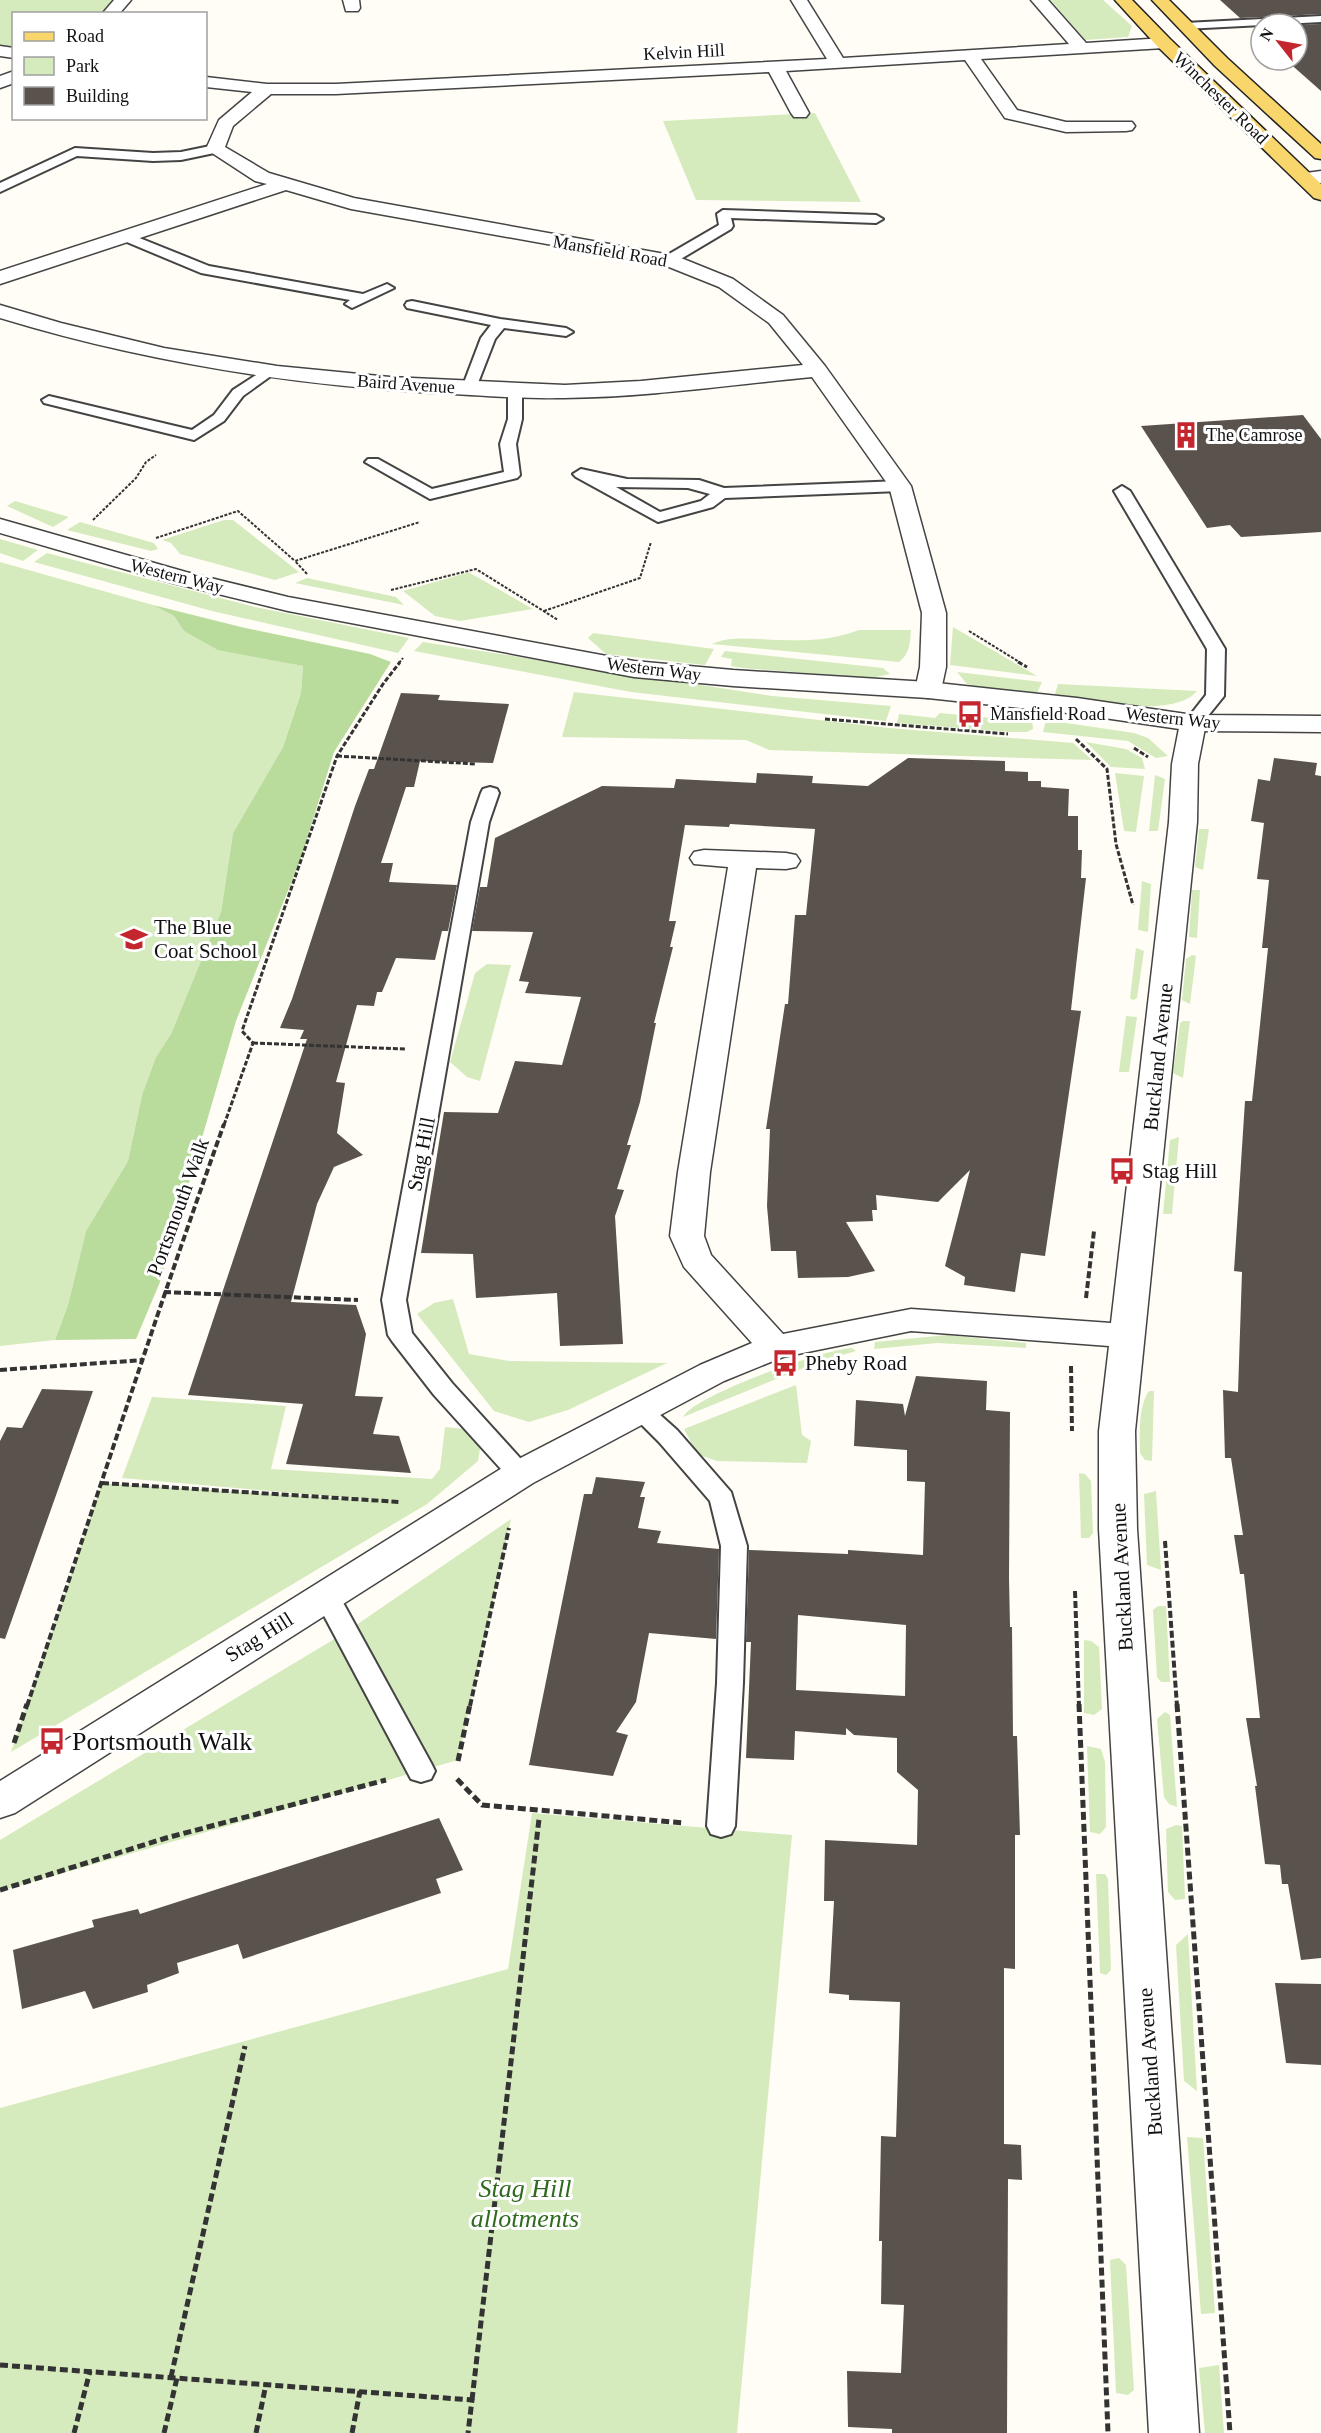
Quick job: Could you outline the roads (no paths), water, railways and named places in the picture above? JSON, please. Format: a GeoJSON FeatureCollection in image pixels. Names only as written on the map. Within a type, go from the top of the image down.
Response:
{"type":"FeatureCollection","features":[{"type":"Feature","properties":{"kind":"main road","name":"Winchester Road"},"geometry":{"type":"LineString","coordinates":[[1123,0],[1164,43],[1317,186]]}},
{"type":"Feature","properties":{"kind":"main road","name":"Winchester Road"},"geometry":{"type":"LineString","coordinates":[[1160,0],[1221,62],[1321,154]]}},
{"type":"Feature","properties":{"kind":"main road"},"geometry":{"type":"LineString","coordinates":[[1221,62],[1253,80],[1318,127]]}},
{"type":"Feature","properties":{"kind":"street"},"geometry":{"type":"LineString","coordinates":[[112,12],[123,0]]}},
{"type":"Feature","properties":{"kind":"street"},"geometry":{"type":"LineString","coordinates":[[798,0],[838,63]]}},
{"type":"Feature","properties":{"kind":"street"},"geometry":{"type":"LineString","coordinates":[[1039,0],[1082,49]]}},
{"type":"Feature","properties":{"kind":"street","name":"Kelvin Hill"},"geometry":{"type":"LineString","coordinates":[[207,82],[267,89],[336,89],[775,67],[1164,43]]}},
{"type":"Feature","properties":{"kind":"street"},"geometry":{"type":"LineString","coordinates":[[970,56],[1011,114],[1066,127],[1126,126]]}},
{"type":"Feature","properties":{"kind":"street"},"geometry":{"type":"LineString","coordinates":[[775,67],[800,113]]}},
{"type":"Feature","properties":{"kind":"street"},"geometry":{"type":"LineString","coordinates":[[215,149],[225,124],[267,89]]}},
{"type":"Feature","properties":{"kind":"street","name":"Mansfield Road"},"geometry":{"type":"LineString","coordinates":[[215,149],[262,177],[283,185],[404,215],[669,260],[726,283],[776,319],[818,370],[900,486],[933,609],[933,667],[928,690]]}},
{"type":"Feature","properties":{"kind":"street"},"geometry":{"type":"LineString","coordinates":[[0,278],[283,185]]}},
{"type":"Feature","properties":{"kind":"street","name":"Baird Avenue"},"geometry":{"type":"LineString","coordinates":[[0,311],[37,323],[175,356],[366,383],[515,391],[582,391],[818,370]]}},
{"type":"Feature","properties":{"kind":"street","name":"Western Way"},"geometry":{"type":"LineString","coordinates":[[0,526],[178,577],[288,604],[634,669],[733,678],[928,690],[1077,706],[1193,723],[1321,724]]}},
{"type":"Feature","properties":{"kind":"street","name":"Buckland Avenue"},"geometry":{"type":"LineString","coordinates":[[1174,2433],[1118,1529],[1117,1431],[1184,822],[1185,764],[1193,723]]}},
{"type":"Feature","properties":{"kind":"street"},"geometry":{"type":"LineString","coordinates":[[704,858],[786,861]]}},
{"type":"Feature","properties":{"kind":"street"},"geometry":{"type":"LineString","coordinates":[[743,858],[694,1172],[687,1236],[696,1259],[775,1347]]}},
{"type":"Feature","properties":{"kind":"street","name":"Stag Hill"},"geometry":{"type":"LineString","coordinates":[[0,1802],[520,1474],[712,1373],[775,1347],[911,1320],[1126,1349]]}},
{"type":"Feature","properties":{"kind":"lane"},"geometry":{"type":"LineString","coordinates":[[1185,26],[1249,23]]}},
{"type":"Feature","properties":{"kind":"lane"},"geometry":{"type":"LineString","coordinates":[[1309,24],[1321,34]]}},
{"type":"Feature","properties":{"kind":"lane"},"geometry":{"type":"LineString","coordinates":[[0,188],[75,152],[153,157],[181,156],[215,149]]}},
{"type":"Feature","properties":{"kind":"lane"},"geometry":{"type":"LineString","coordinates":[[669,260],[726,226],[723,214],[876,219]]}},
{"type":"Feature","properties":{"kind":"lane"},"geometry":{"type":"LineString","coordinates":[[127,237],[206,270],[364,298]]}},
{"type":"Feature","properties":{"kind":"lane"},"geometry":{"type":"LineString","coordinates":[[346,308],[387,288]]}},
{"type":"Feature","properties":{"kind":"lane"},"geometry":{"type":"LineString","coordinates":[[412,305],[500,323],[566,332]]}},
{"type":"Feature","properties":{"kind":"lane"},"geometry":{"type":"LineString","coordinates":[[469,388],[488,338],[500,323]]}},
{"type":"Feature","properties":{"kind":"lane"},"geometry":{"type":"LineString","coordinates":[[49,400],[194,435],[219,418],[238,393],[270,370]]}},
{"type":"Feature","properties":{"kind":"lane"},"geometry":{"type":"LineString","coordinates":[[373,462],[430,495],[512,475],[508,444],[515,419],[515,391]]}},
{"type":"Feature","properties":{"kind":"lane"},"geometry":{"type":"LineString","coordinates":[[721,492],[707,504],[658,517],[581,474],[626,484],[667,483],[709,486],[721,492],[900,486]]}},
{"type":"Feature","properties":{"kind":"lane"},"geometry":{"type":"LineString","coordinates":[[1122,491],[1216,649],[1215,696],[1206,704],[1193,723]]}},
{"type":"Feature","properties":{"kind":"lane","name":"Stag Hill"},"geometry":{"type":"LineString","coordinates":[[490,793],[478,834],[394,1300],[400,1335],[443,1389],[520,1474]]}},
{"type":"Feature","properties":{"kind":"lane"},"geometry":{"type":"LineString","coordinates":[[640,1411],[668,1437],[722,1498],[734,1546],[730,1683],[721,1826]]}},
{"type":"Feature","properties":{"kind":"lane"},"geometry":{"type":"LineString","coordinates":[[326,1595],[421,1771]]}},
{"type":"Feature","properties":{"kind":"place","name":"The Camrose"},"geometry":{"type":"Point","coordinates":[1186,435]}},
{"type":"Feature","properties":{"kind":"place","name":"Mansfield Road"},"geometry":{"type":"Point","coordinates":[970,714]}},
{"type":"Feature","properties":{"kind":"place","name":"The Blue Coat School"},"geometry":{"type":"Point","coordinates":[134,939]}},
{"type":"Feature","properties":{"kind":"place","name":"Stag Hill"},"geometry":{"type":"Point","coordinates":[1122,1171]}},
{"type":"Feature","properties":{"kind":"place","name":"Pheby Road"},"geometry":{"type":"Point","coordinates":[785,1363]}},
{"type":"Feature","properties":{"kind":"place","name":"Portsmouth Walk"},"geometry":{"type":"Point","coordinates":[52,1741]}},
{"type":"Feature","properties":{"kind":"park label","name":"Stag Hill allotments"},"geometry":{"type":"Point","coordinates":[525,2203]}}]}
